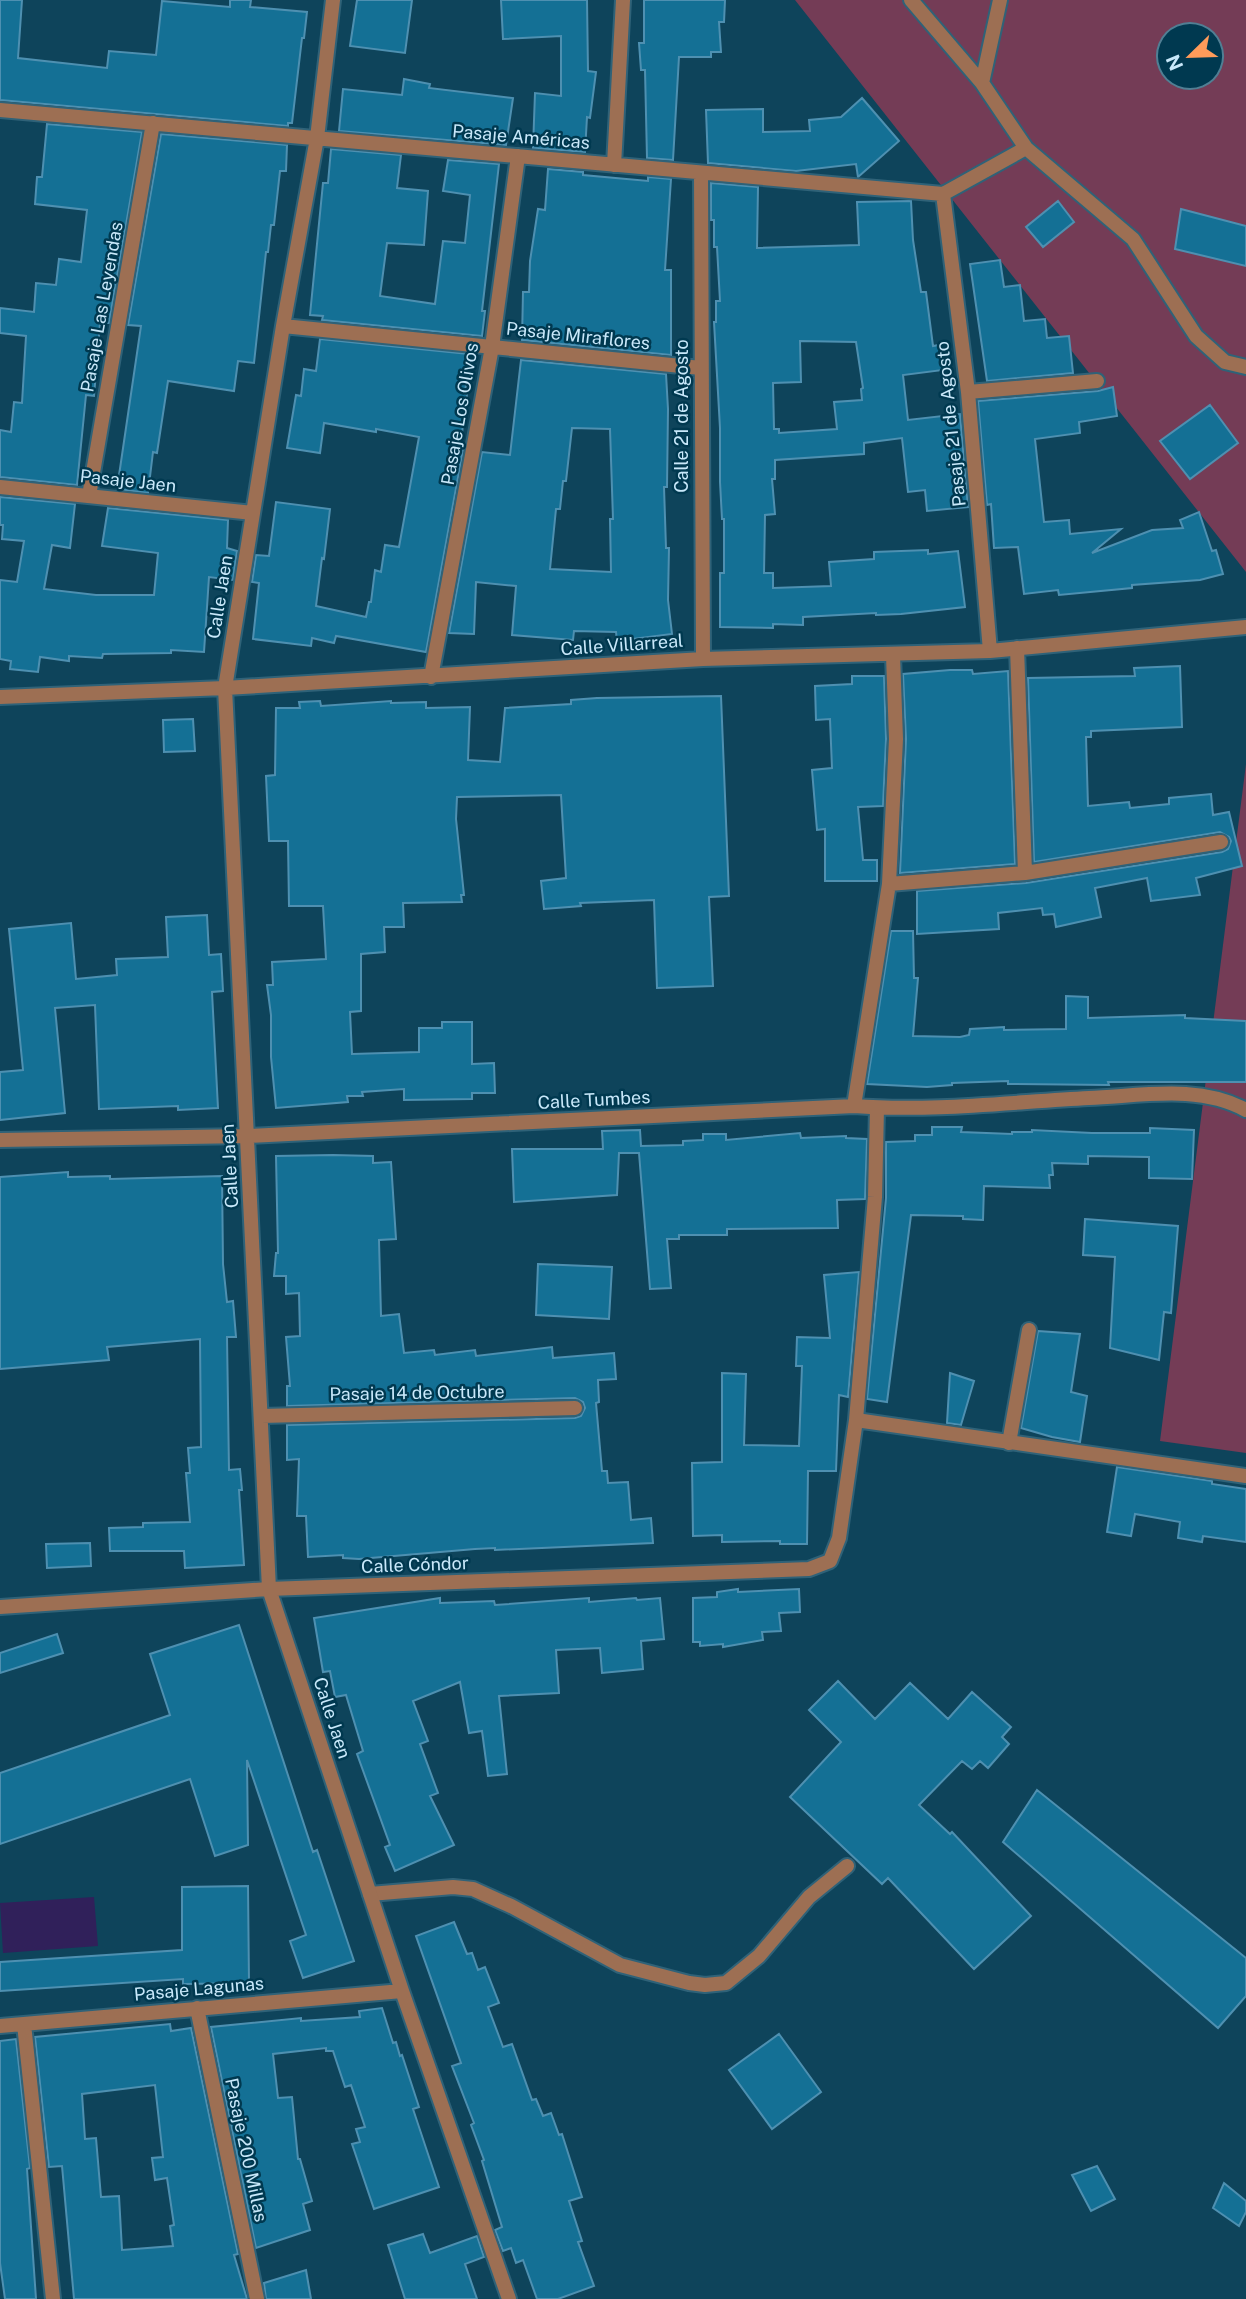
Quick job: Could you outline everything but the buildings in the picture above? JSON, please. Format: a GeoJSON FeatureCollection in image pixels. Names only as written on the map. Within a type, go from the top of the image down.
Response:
{"type":"FeatureCollection","features":[{"type":"Feature","properties":{"kind":"street","name":"Calle Jaen"},"geometry":{"type":"LineString","coordinates":[[333,0],[317,138],[225,688],[269,1589],[402,1990],[509,2299]]}},
{"type":"Feature","properties":{"kind":"street"},"geometry":{"type":"LineString","coordinates":[[614,165],[624,0]]}},
{"type":"Feature","properties":{"kind":"street"},"geometry":{"type":"LineString","coordinates":[[911,0],[982,83],[1026,148],[1133,239],[1196,336],[1225,362],[1246,367]]}},
{"type":"Feature","properties":{"kind":"street"},"geometry":{"type":"LineString","coordinates":[[982,83],[1000,0]]}},
{"type":"Feature","properties":{"kind":"street","name":"Pasaje Américas"},"geometry":{"type":"LineString","coordinates":[[0,110],[943,194]]}},
{"type":"Feature","properties":{"kind":"street","name":"Pasaje Las Leyendas"},"geometry":{"type":"LineString","coordinates":[[89,496],[153,123]]}},
{"type":"Feature","properties":{"kind":"street"},"geometry":{"type":"LineString","coordinates":[[943,194],[1026,148]]}},
{"type":"Feature","properties":{"kind":"street","name":"Pasaje Los Olivos"},"geometry":{"type":"LineString","coordinates":[[431,677],[492,347],[518,156]]}},
{"type":"Feature","properties":{"kind":"street","name":"Calle 21 de Agosto"},"geometry":{"type":"LineString","coordinates":[[701,173],[703,659]]}},
{"type":"Feature","properties":{"kind":"street","name":"Pasaje 21 de Agosto"},"geometry":{"type":"LineString","coordinates":[[943,194],[968,392],[990,651]]}},
{"type":"Feature","properties":{"kind":"street","name":"Pasaje Miraflores"},"geometry":{"type":"LineString","coordinates":[[284,326],[701,368]]}},
{"type":"Feature","properties":{"kind":"street"},"geometry":{"type":"LineString","coordinates":[[968,392],[1097,381]]}},
{"type":"Feature","properties":{"kind":"street","name":"Pasaje Jaen"},"geometry":{"type":"LineString","coordinates":[[0,487],[253,513]]}},
{"type":"Feature","properties":{"kind":"street","name":"Calle Villarreal"},"geometry":{"type":"LineString","coordinates":[[0,697],[431,677],[703,659],[990,651],[1246,627]]}},
{"type":"Feature","properties":{"kind":"street"},"geometry":{"type":"LineString","coordinates":[[1017,648],[1024,873]]}},
{"type":"Feature","properties":{"kind":"street"},"geometry":{"type":"LineString","coordinates":[[855,1106],[889,884],[896,739],[893,655]]}},
{"type":"Feature","properties":{"kind":"street"},"geometry":{"type":"LineString","coordinates":[[889,884],[1024,873],[1221,842]]}},
{"type":"Feature","properties":{"kind":"street","name":"Calle Tumbes"},"geometry":{"type":"LineString","coordinates":[[0,1140],[248,1136],[855,1106],[877,1108],[1190,1093],[1231,1102],[1246,1110]]}},
{"type":"Feature","properties":{"kind":"street"},"geometry":{"type":"LineString","coordinates":[[877,1108],[875,1197],[856,1420],[1246,1476]]}},
{"type":"Feature","properties":{"kind":"street"},"geometry":{"type":"LineString","coordinates":[[1009,1443],[1029,1330]]}},
{"type":"Feature","properties":{"kind":"street","name":"Pasaje 14 de Octubre"},"geometry":{"type":"LineString","coordinates":[[261,1416],[575,1408]]}},
{"type":"Feature","properties":{"kind":"street","name":"Calle Cóndor"},"geometry":{"type":"LineString","coordinates":[[0,1607],[269,1589],[809,1569],[830,1561],[839,1538],[856,1420]]}},
{"type":"Feature","properties":{"kind":"street"},"geometry":{"type":"LineString","coordinates":[[370,1894],[453,1887],[473,1889],[511,1906],[620,1965],[705,1985],[726,1983],[759,1956],[809,1897],[847,1866]]}},
{"type":"Feature","properties":{"kind":"street","name":"Pasaje Lagunas"},"geometry":{"type":"LineString","coordinates":[[0,2026],[402,1990]]}},
{"type":"Feature","properties":{"kind":"street","name":"Pasaje 200 Millas"},"geometry":{"type":"LineString","coordinates":[[197,2008],[257,2299]]}},
{"type":"Feature","properties":{"kind":"street"},"geometry":{"type":"LineString","coordinates":[[24,2024],[53,2299]]}},
{"type":"Feature","properties":{"kind":"shaded area"},"geometry":{"type":"Polygon","coordinates":[[[795,0],[1246,0],[1246,572],[795,0]]]}},
{"type":"Feature","properties":{"kind":"shaded area"},"geometry":{"type":"Polygon","coordinates":[[[1246,764],[1246,1453],[1160,1441],[1246,764]]]}},
{"type":"Feature","properties":{"kind":"shaded area"},"geometry":{"type":"Polygon","coordinates":[[[94,1897],[98,1946],[3,1953],[0,1903],[94,1897]]]}}]}
